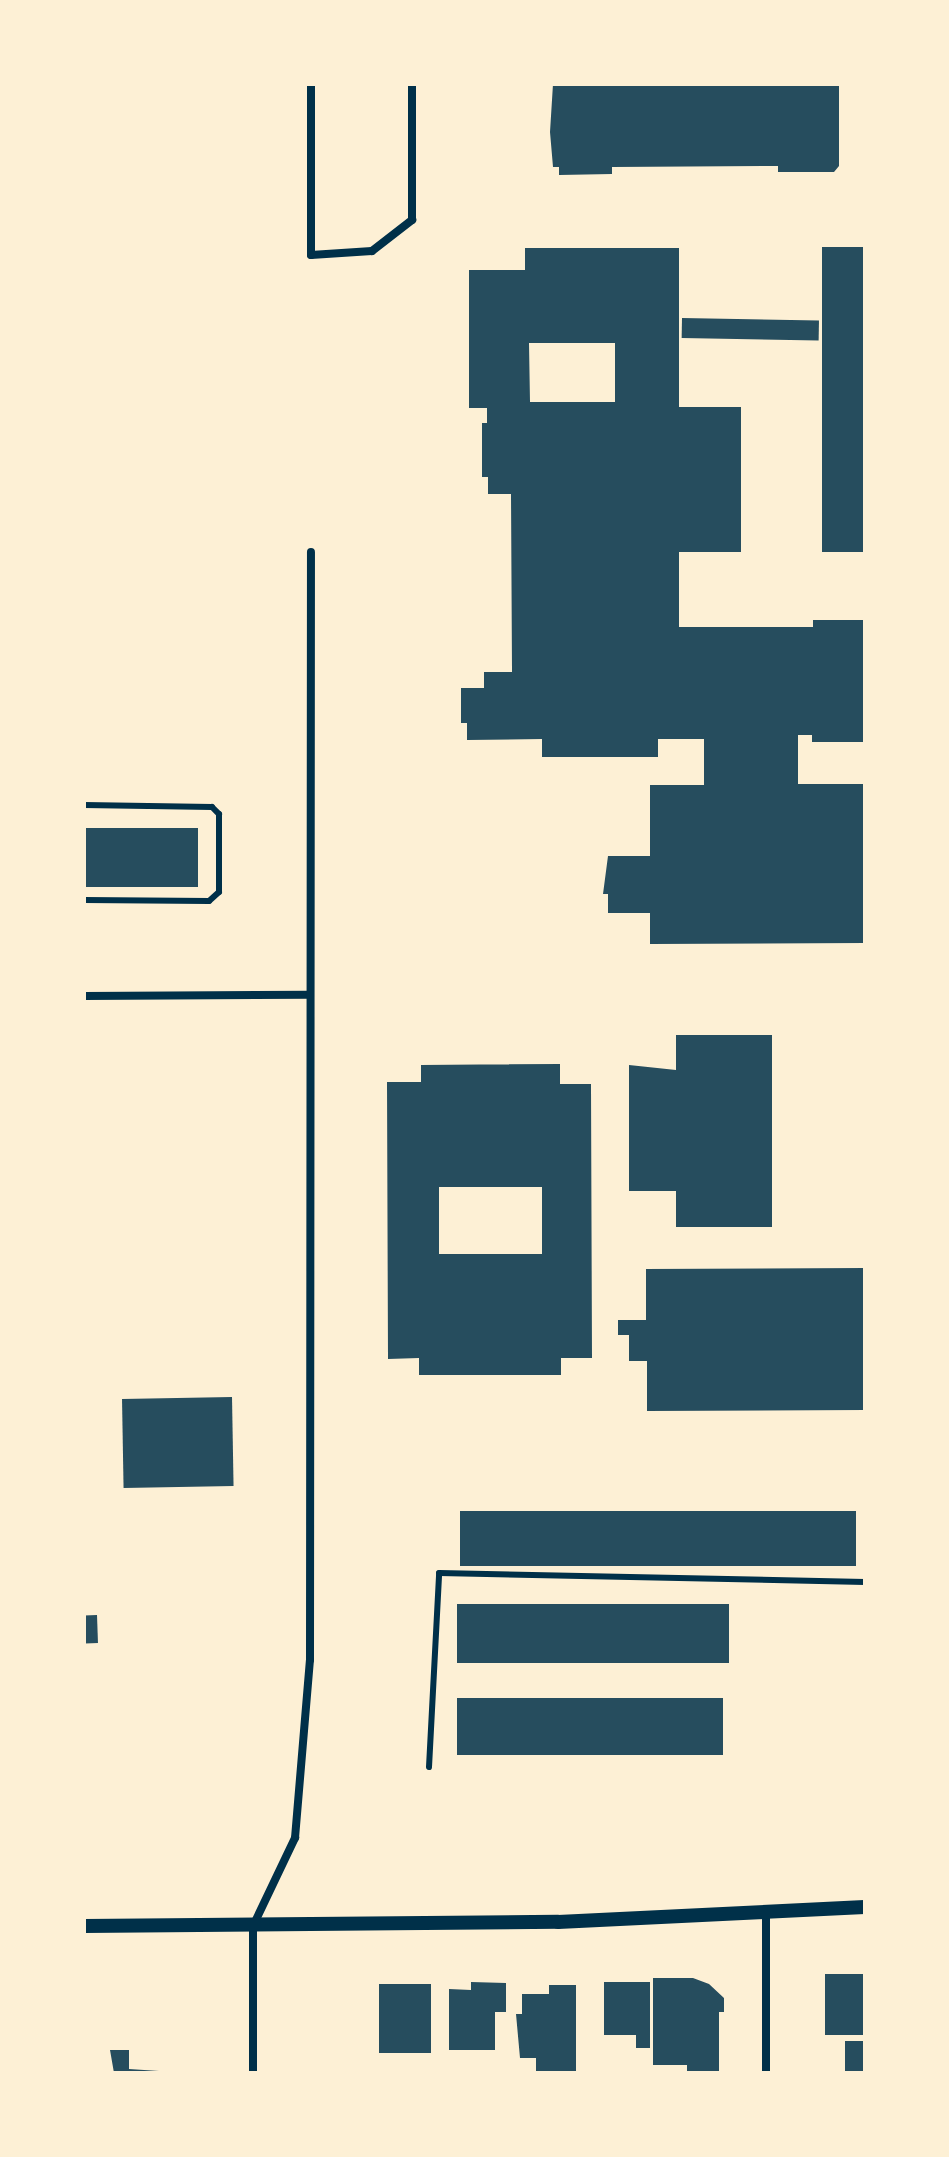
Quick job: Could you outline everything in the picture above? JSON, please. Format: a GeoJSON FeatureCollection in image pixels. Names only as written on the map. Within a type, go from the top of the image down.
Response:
{"type":"FeatureCollection","features":[{"type":"Feature","properties":{"kind":"street"},"geometry":{"type":"LineString","coordinates":[[311,84],[311,255],[372,251],[412,220],[412,84]]}},
{"type":"Feature","properties":{"kind":"street"},"geometry":{"type":"LineString","coordinates":[[253,2073],[253,1926],[295,1838],[310,1660],[311,552]]}},
{"type":"Feature","properties":{"kind":"street"},"geometry":{"type":"LineString","coordinates":[[84,996],[310,995]]}},
{"type":"Feature","properties":{"kind":"street"},"geometry":{"type":"LineString","coordinates":[[84,1926],[558,1922],[865,1907]]}},
{"type":"Feature","properties":{"kind":"street"},"geometry":{"type":"LineString","coordinates":[[766,1910],[766,2073]]}},
{"type":"Feature","properties":{"kind":"lane"},"geometry":{"type":"LineString","coordinates":[[84,805],[212,807],[219,814],[219,892],[209,901],[84,900]]}},
{"type":"Feature","properties":{"kind":"lane"},"geometry":{"type":"LineString","coordinates":[[429,1767],[439,1573],[865,1582]]}},
{"type":"Feature","properties":{"kind":"building"},"geometry":{"type":"Polygon","coordinates":[[[553,84],[839,84],[839,166],[834,172],[778,172],[778,166],[612,167],[612,174],[559,175],[559,167],[553,167],[550,132],[553,84]]]}},
{"type":"Feature","properties":{"kind":"building"},"geometry":{"type":"Polygon","coordinates":[[[822,247],[865,247],[865,552],[822,552],[822,247]]]}},
{"type":"Feature","properties":{"kind":"building"},"geometry":{"type":"Polygon","coordinates":[[[525,248],[679,248],[679,407],[741,407],[741,552],[679,552],[679,627],[813,627],[813,620],[865,620],[865,742],[812,742],[812,735],[798,735],[798,784],[865,784],[865,943],[650,944],[650,913],[608,913],[608,894],[603,894],[608,856],[650,856],[650,785],[704,785],[704,739],[658,739],[658,757],[542,757],[542,739],[467,740],[467,723],[461,723],[461,688],[484,688],[484,672],[512,672],[511,494],[488,494],[488,477],[482,477],[482,423],[487,423],[487,408],[469,408],[469,270],[525,270],[525,248]],[[529,343],[530,402],[615,402],[615,343],[529,343]]]}},
{"type":"Feature","properties":{"kind":"building"},"geometry":{"type":"Polygon","coordinates":[[[682,318],[819,320],[819,340],[682,338],[682,318]]]}},
{"type":"Feature","properties":{"kind":"building"},"geometry":{"type":"Polygon","coordinates":[[[84,828],[198,828],[198,887],[84,887],[84,828]]]}},
{"type":"Feature","properties":{"kind":"building"},"geometry":{"type":"Polygon","coordinates":[[[676,1035],[772,1035],[772,1227],[676,1227],[676,1191],[629,1191],[629,1065],[676,1070],[676,1035]]]}},
{"type":"Feature","properties":{"kind":"building"},"geometry":{"type":"Polygon","coordinates":[[[560,1064],[560,1084],[591,1084],[592,1358],[561,1358],[561,1375],[419,1375],[419,1358],[388,1359],[387,1082],[421,1082],[421,1065],[560,1064]],[[439,1187],[439,1254],[542,1254],[542,1187],[439,1187]]]}},
{"type":"Feature","properties":{"kind":"building"},"geometry":{"type":"Polygon","coordinates":[[[865,1268],[865,1410],[647,1411],[647,1361],[629,1361],[629,1335],[618,1335],[618,1320],[646,1320],[646,1269],[865,1268]]]}},
{"type":"Feature","properties":{"kind":"building"},"geometry":{"type":"Polygon","coordinates":[[[232,1397],[234,1486],[124,1488],[122,1399],[232,1397]]]}},
{"type":"Feature","properties":{"kind":"building"},"geometry":{"type":"Polygon","coordinates":[[[460,1511],[856,1511],[856,1566],[460,1566],[460,1511]]]}},
{"type":"Feature","properties":{"kind":"building"},"geometry":{"type":"Polygon","coordinates":[[[457,1604],[729,1604],[729,1663],[457,1663],[457,1604]]]}},
{"type":"Feature","properties":{"kind":"building"},"geometry":{"type":"Polygon","coordinates":[[[84,1615],[97,1615],[98,1643],[85,1643],[84,1615]]]}},
{"type":"Feature","properties":{"kind":"building"},"geometry":{"type":"Polygon","coordinates":[[[457,1698],[723,1698],[723,1755],[457,1755],[457,1698]]]}},
{"type":"Feature","properties":{"kind":"building"},"geometry":{"type":"Polygon","coordinates":[[[825,1974],[865,1974],[865,2035],[825,2035],[825,1974]]]}},
{"type":"Feature","properties":{"kind":"building"},"geometry":{"type":"Polygon","coordinates":[[[653,1978],[693,1978],[709,1984],[724,1998],[724,2012],[719,2012],[719,2073],[687,2073],[687,2065],[653,2065],[653,1978]]]}},
{"type":"Feature","properties":{"kind":"building"},"geometry":{"type":"Polygon","coordinates":[[[471,1982],[506,1983],[506,2012],[495,2012],[495,2050],[449,2050],[449,1989],[471,1990],[471,1982]]]}},
{"type":"Feature","properties":{"kind":"building"},"geometry":{"type":"Polygon","coordinates":[[[604,1982],[650,1982],[650,2048],[636,2048],[636,2035],[604,2035],[604,1982]]]}},
{"type":"Feature","properties":{"kind":"building"},"geometry":{"type":"Polygon","coordinates":[[[379,1984],[431,1984],[431,2053],[379,2053],[379,1984]]]}},
{"type":"Feature","properties":{"kind":"building"},"geometry":{"type":"Polygon","coordinates":[[[549,1985],[576,1985],[576,2073],[536,2073],[536,2058],[520,2058],[516,2014],[522,2014],[522,1994],[549,1994],[549,1985]]]}},
{"type":"Feature","properties":{"kind":"building"},"geometry":{"type":"Polygon","coordinates":[[[845,2041],[865,2041],[865,2071],[845,2071],[845,2041]]]}},
{"type":"Feature","properties":{"kind":"building"},"geometry":{"type":"Polygon","coordinates":[[[110,2050],[129,2050],[129,2069],[189,2073],[114,2073],[110,2050]]]}}]}
